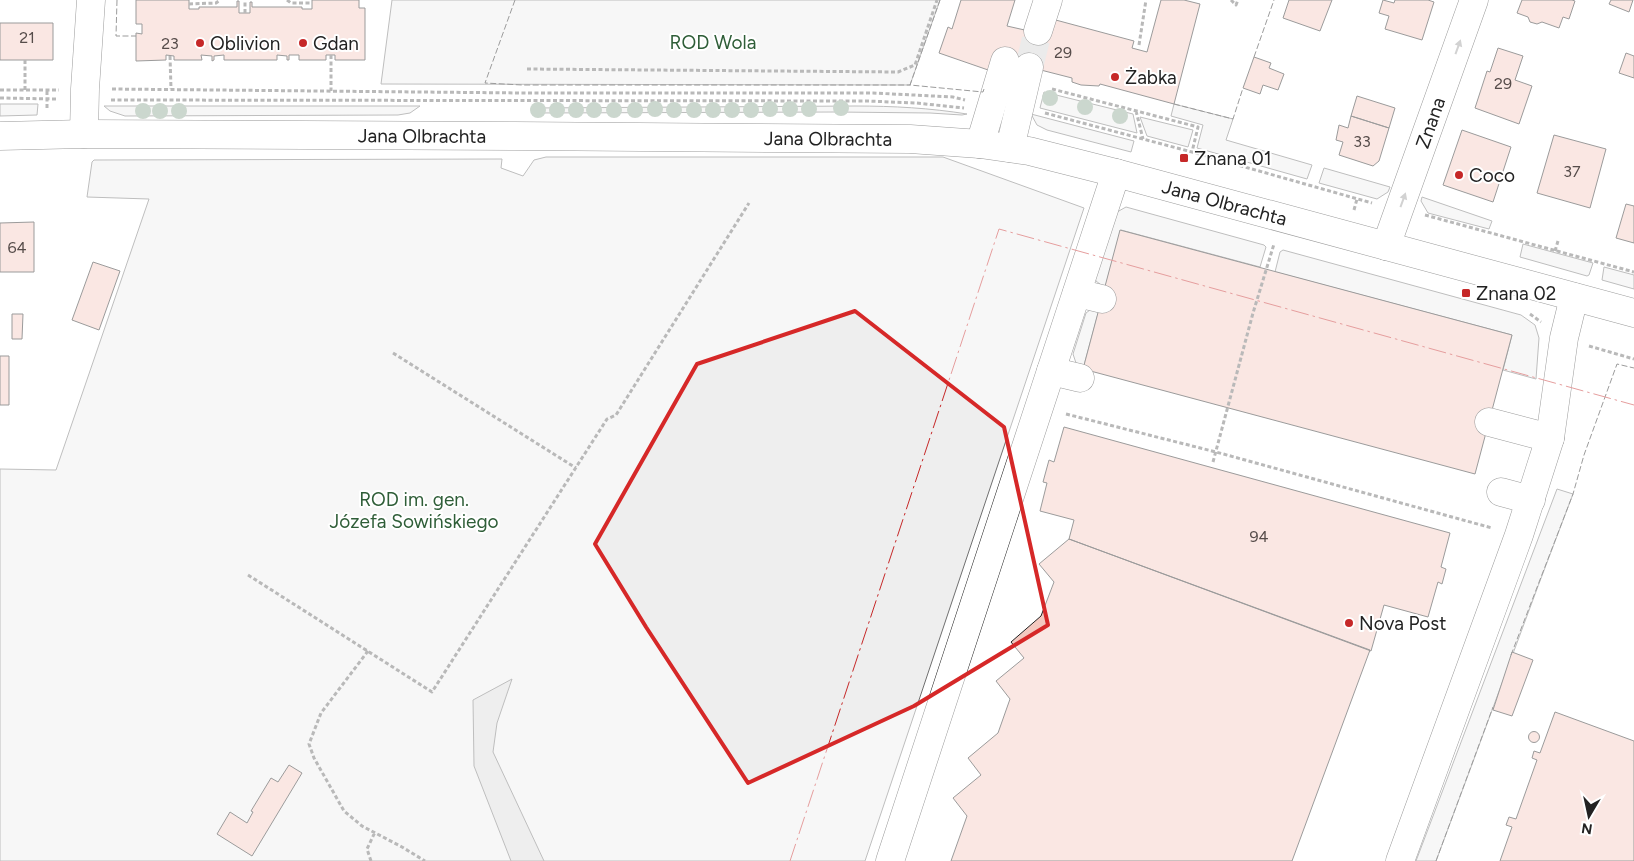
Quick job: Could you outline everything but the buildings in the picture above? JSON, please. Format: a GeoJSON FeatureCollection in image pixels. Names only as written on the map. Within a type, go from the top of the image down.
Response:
{"type":"FeatureCollection","features":[{"type":"Feature","properties":{"kind":"street"},"geometry":{"type":"LineString","coordinates":[[84,134],[91,0]]}},
{"type":"Feature","properties":{"kind":"street"},"geometry":{"type":"LineString","coordinates":[[1038,31],[1048,0]]}},
{"type":"Feature","properties":{"kind":"street","name":"Znana"},"geometry":{"type":"LineString","coordinates":[[1386,246],[1474,0]]}},
{"type":"Feature","properties":{"kind":"street"},"geometry":{"type":"LineString","coordinates":[[980,144],[989,114],[1017,64],[1010,148]]}},
{"type":"Feature","properties":{"kind":"street","name":"Jana Olbrachta"},"geometry":{"type":"LineString","coordinates":[[0,136],[84,134],[890,138],[980,144],[1029,151],[1116,173],[1634,313]]}},
{"type":"Feature","properties":{"kind":"street"},"geometry":{"type":"LineString","coordinates":[[890,861],[1051,371],[1089,296],[1116,173]]}},
{"type":"Feature","properties":{"kind":"street"},"geometry":{"type":"LineString","coordinates":[[1400,861],[1520,535],[1531,500],[1550,438],[1564,338],[1574,297]]}},
{"type":"Feature","properties":{"kind":"street"},"geometry":{"type":"LineString","coordinates":[[1051,371],[1080,378]]}},
{"type":"Feature","properties":{"kind":"street"},"geometry":{"type":"LineString","coordinates":[[1489,422],[1550,438]]}},
{"type":"Feature","properties":{"kind":"street"},"geometry":{"type":"LineString","coordinates":[[1501,492],[1531,500]]}},
{"type":"Feature","properties":{"kind":"path"},"geometry":{"type":"LineString","coordinates":[[189,4],[216,4],[220,0]]}},
{"type":"Feature","properties":{"kind":"path"},"geometry":{"type":"LineString","coordinates":[[245,0],[245,13]]}},
{"type":"Feature","properties":{"kind":"path"},"geometry":{"type":"LineString","coordinates":[[287,0],[291,3],[312,3]]}},
{"type":"Feature","properties":{"kind":"path"},"geometry":{"type":"LineString","coordinates":[[526,69],[898,72],[914,65],[937,0]]}},
{"type":"Feature","properties":{"kind":"path"},"geometry":{"type":"LineString","coordinates":[[1139,45],[1146,0]]}},
{"type":"Feature","properties":{"kind":"path"},"geometry":{"type":"LineString","coordinates":[[1231,0],[1236,5],[1238,0]]}},
{"type":"Feature","properties":{"kind":"path"},"geometry":{"type":"LineString","coordinates":[[170,56],[171,89]]}},
{"type":"Feature","properties":{"kind":"path"},"geometry":{"type":"LineString","coordinates":[[331,56],[331,91]]}},
{"type":"Feature","properties":{"kind":"path"},"geometry":{"type":"LineString","coordinates":[[25,60],[25,90]]}},
{"type":"Feature","properties":{"kind":"path"},"geometry":{"type":"LineString","coordinates":[[0,90],[64,89]]}},
{"type":"Feature","properties":{"kind":"path"},"geometry":{"type":"LineString","coordinates":[[1050,89],[1198,128],[1192,152]]}},
{"type":"Feature","properties":{"kind":"path"},"geometry":{"type":"LineString","coordinates":[[0,98],[62,99]]}},
{"type":"Feature","properties":{"kind":"path"},"geometry":{"type":"LineString","coordinates":[[109,100],[866,101],[950,106],[989,114]]}},
{"type":"Feature","properties":{"kind":"path"},"geometry":{"type":"LineString","coordinates":[[1136,111],[1144,139]]}},
{"type":"Feature","properties":{"kind":"path"},"geometry":{"type":"LineString","coordinates":[[248,575],[432,692],[607,419],[616,416],[749,203]]}},
{"type":"Feature","properties":{"kind":"path"},"geometry":{"type":"LineString","coordinates":[[1419,214],[1634,272]]}},
{"type":"Feature","properties":{"kind":"path"},"geometry":{"type":"LineString","coordinates":[[1214,462],[1275,241]]}},
{"type":"Feature","properties":{"kind":"path"},"geometry":{"type":"LineString","coordinates":[[1555,251],[1558,241]]}},
{"type":"Feature","properties":{"kind":"path"},"geometry":{"type":"LineString","coordinates":[[393,353],[576,468]]}},
{"type":"Feature","properties":{"kind":"path"},"geometry":{"type":"LineString","coordinates":[[1039,407],[1216,452],[1520,535]]}},
{"type":"Feature","properties":{"kind":"path"},"geometry":{"type":"LineString","coordinates":[[368,651],[321,713],[309,744],[314,758],[344,811],[362,826],[425,861]]}},
{"type":"Feature","properties":{"kind":"path"},"geometry":{"type":"LineString","coordinates":[[371,861],[368,849],[375,832]]}},
{"type":"Feature","properties":{"kind":"highlighted area"},"geometry":{"type":"Polygon","coordinates":[[[855,311],[1004,427],[1048,625],[914,706],[748,783],[646,627],[595,544],[697,364],[855,311]]]}},
{"type":"Feature","properties":{"kind":"green space","name":"ROD Wola"},"geometry":{"type":"Polygon","coordinates":[[[392,0],[940,0],[910,85],[381,84],[392,0]]]}},
{"type":"Feature","properties":{"kind":"green space"},"geometry":{"type":"Polygon","coordinates":[[[1044,92],[1133,114],[1137,133],[1040,108],[1044,92]]]}},
{"type":"Feature","properties":{"kind":"green space"},"geometry":{"type":"Polygon","coordinates":[[[0,104],[38,104],[37,115],[0,116],[0,104]]]}},
{"type":"Feature","properties":{"kind":"green space"},"geometry":{"type":"Polygon","coordinates":[[[1174,104],[1233,119],[1226,140],[1312,165],[1307,179],[1197,148],[1203,125],[1171,116],[1174,104]]]}},
{"type":"Feature","properties":{"kind":"green space"},"geometry":{"type":"Polygon","coordinates":[[[104,106],[420,106],[410,113],[398,115],[125,116],[110,111],[104,106]]]}},
{"type":"Feature","properties":{"kind":"green space"},"geometry":{"type":"Polygon","coordinates":[[[855,106],[939,110],[967,114],[837,112],[532,113],[531,108],[855,106]]]}},
{"type":"Feature","properties":{"kind":"green space"},"geometry":{"type":"Polygon","coordinates":[[[1031,114],[1134,141],[1131,152],[1047,130],[1037,125],[1031,114]]]}},
{"type":"Feature","properties":{"kind":"green space"},"geometry":{"type":"Polygon","coordinates":[[[1140,117],[1193,130],[1188,147],[1147,136],[1140,117]]]}},
{"type":"Feature","properties":{"kind":"green space","name":"ROD im. gen. Józefa Sowińskiego"},"geometry":{"type":"Polygon","coordinates":[[[546,157],[943,157],[1084,208],[865,861],[0,861],[0,469],[56,470],[149,199],[87,197],[92,162],[94,160],[502,159],[501,168],[523,176],[534,160],[546,157]]]}},
{"type":"Feature","properties":{"kind":"green space"},"geometry":{"type":"Polygon","coordinates":[[[1324,168],[1390,187],[1388,192],[1377,199],[1319,183],[1324,168]]]}},
{"type":"Feature","properties":{"kind":"green space"},"geometry":{"type":"Polygon","coordinates":[[[1422,197],[1492,221],[1489,229],[1428,213],[1421,201],[1422,197]]]}},
{"type":"Feature","properties":{"kind":"green space"},"geometry":{"type":"Polygon","coordinates":[[[1126,207],[1264,245],[1266,247],[1260,267],[1121,230],[1105,288],[1096,281],[1094,275],[1117,212],[1126,207]]]}},
{"type":"Feature","properties":{"kind":"green space"},"geometry":{"type":"Polygon","coordinates":[[[1523,244],[1593,263],[1589,275],[1520,257],[1523,244]]]}},
{"type":"Feature","properties":{"kind":"green space"},"geometry":{"type":"Polygon","coordinates":[[[1283,250],[1521,315],[1535,325],[1539,338],[1536,379],[1503,370],[1512,335],[1275,272],[1280,252],[1283,250]]]}},
{"type":"Feature","properties":{"kind":"green space"},"geometry":{"type":"Polygon","coordinates":[[[1604,267],[1634,275],[1634,289],[1602,280],[1604,267]]]}},
{"type":"Feature","properties":{"kind":"green space"},"geometry":{"type":"Polygon","coordinates":[[[1090,310],[1099,310],[1083,369],[1076,363],[1073,354],[1086,313],[1090,310]]]}},
{"type":"Feature","properties":{"kind":"green space"},"geometry":{"type":"Polygon","coordinates":[[[1557,489],[1573,494],[1436,861],[1416,861],[1557,489]]]}},
{"type":"Feature","properties":{"kind":"shaded area"},"geometry":{"type":"Polygon","coordinates":[[[512,679],[497,723],[493,752],[544,861],[511,861],[474,766],[473,700],[512,679]]]}},
{"type":"Feature","properties":{"kind":"tunnel"},"geometry":{"type":"LineString","coordinates":[[1029,67],[1038,31]]}},
{"type":"Feature","properties":{"kind":"fence"},"geometry":{"type":"LineString","coordinates":[[117,0],[116,36],[136,36]]}},
{"type":"Feature","properties":{"kind":"fence"},"geometry":{"type":"LineString","coordinates":[[515,0],[485,83],[522,85],[910,85]]}},
{"type":"Feature","properties":{"kind":"fence"},"geometry":{"type":"LineString","coordinates":[[940,0],[910,85],[983,92],[984,89]]}},
{"type":"Feature","properties":{"kind":"fence"},"geometry":{"type":"LineString","coordinates":[[1254,57],[1274,0]]}},
{"type":"Feature","properties":{"kind":"fence"},"geometry":{"type":"LineString","coordinates":[[1174,104],[1233,119],[1243,88]]}},
{"type":"Feature","properties":{"kind":"fence"},"geometry":{"type":"LineString","coordinates":[[1511,655],[1573,494],[1584,455],[1617,364],[1634,368]]}},
{"type":"Feature","properties":{"kind":"fence"},"geometry":{"type":"LineString","coordinates":[[1436,861],[1493,707]]}},
{"type":"Feature","properties":{"kind":"power"},"geometry":{"type":"LineString","coordinates":[[790,861],[999,229],[1634,405]]}},
{"type":"Feature","properties":{"kind":"place","name":"Oblivion"},"geometry":{"type":"Point","coordinates":[200,43]}},
{"type":"Feature","properties":{"kind":"place","name":"Gdan"},"geometry":{"type":"Point","coordinates":[303,43]}},
{"type":"Feature","properties":{"kind":"place","name":"Żabka"},"geometry":{"type":"Point","coordinates":[1115,77]}},
{"type":"Feature","properties":{"kind":"place","name":"Znana 01"},"geometry":{"type":"Point","coordinates":[1184,158]}},
{"type":"Feature","properties":{"kind":"place","name":"Coco"},"geometry":{"type":"Point","coordinates":[1459,175]}},
{"type":"Feature","properties":{"kind":"place","name":"Znana 02"},"geometry":{"type":"Point","coordinates":[1466,293]}},
{"type":"Feature","properties":{"kind":"place","name":"Nova Post"},"geometry":{"type":"Point","coordinates":[1349,623]}}]}
